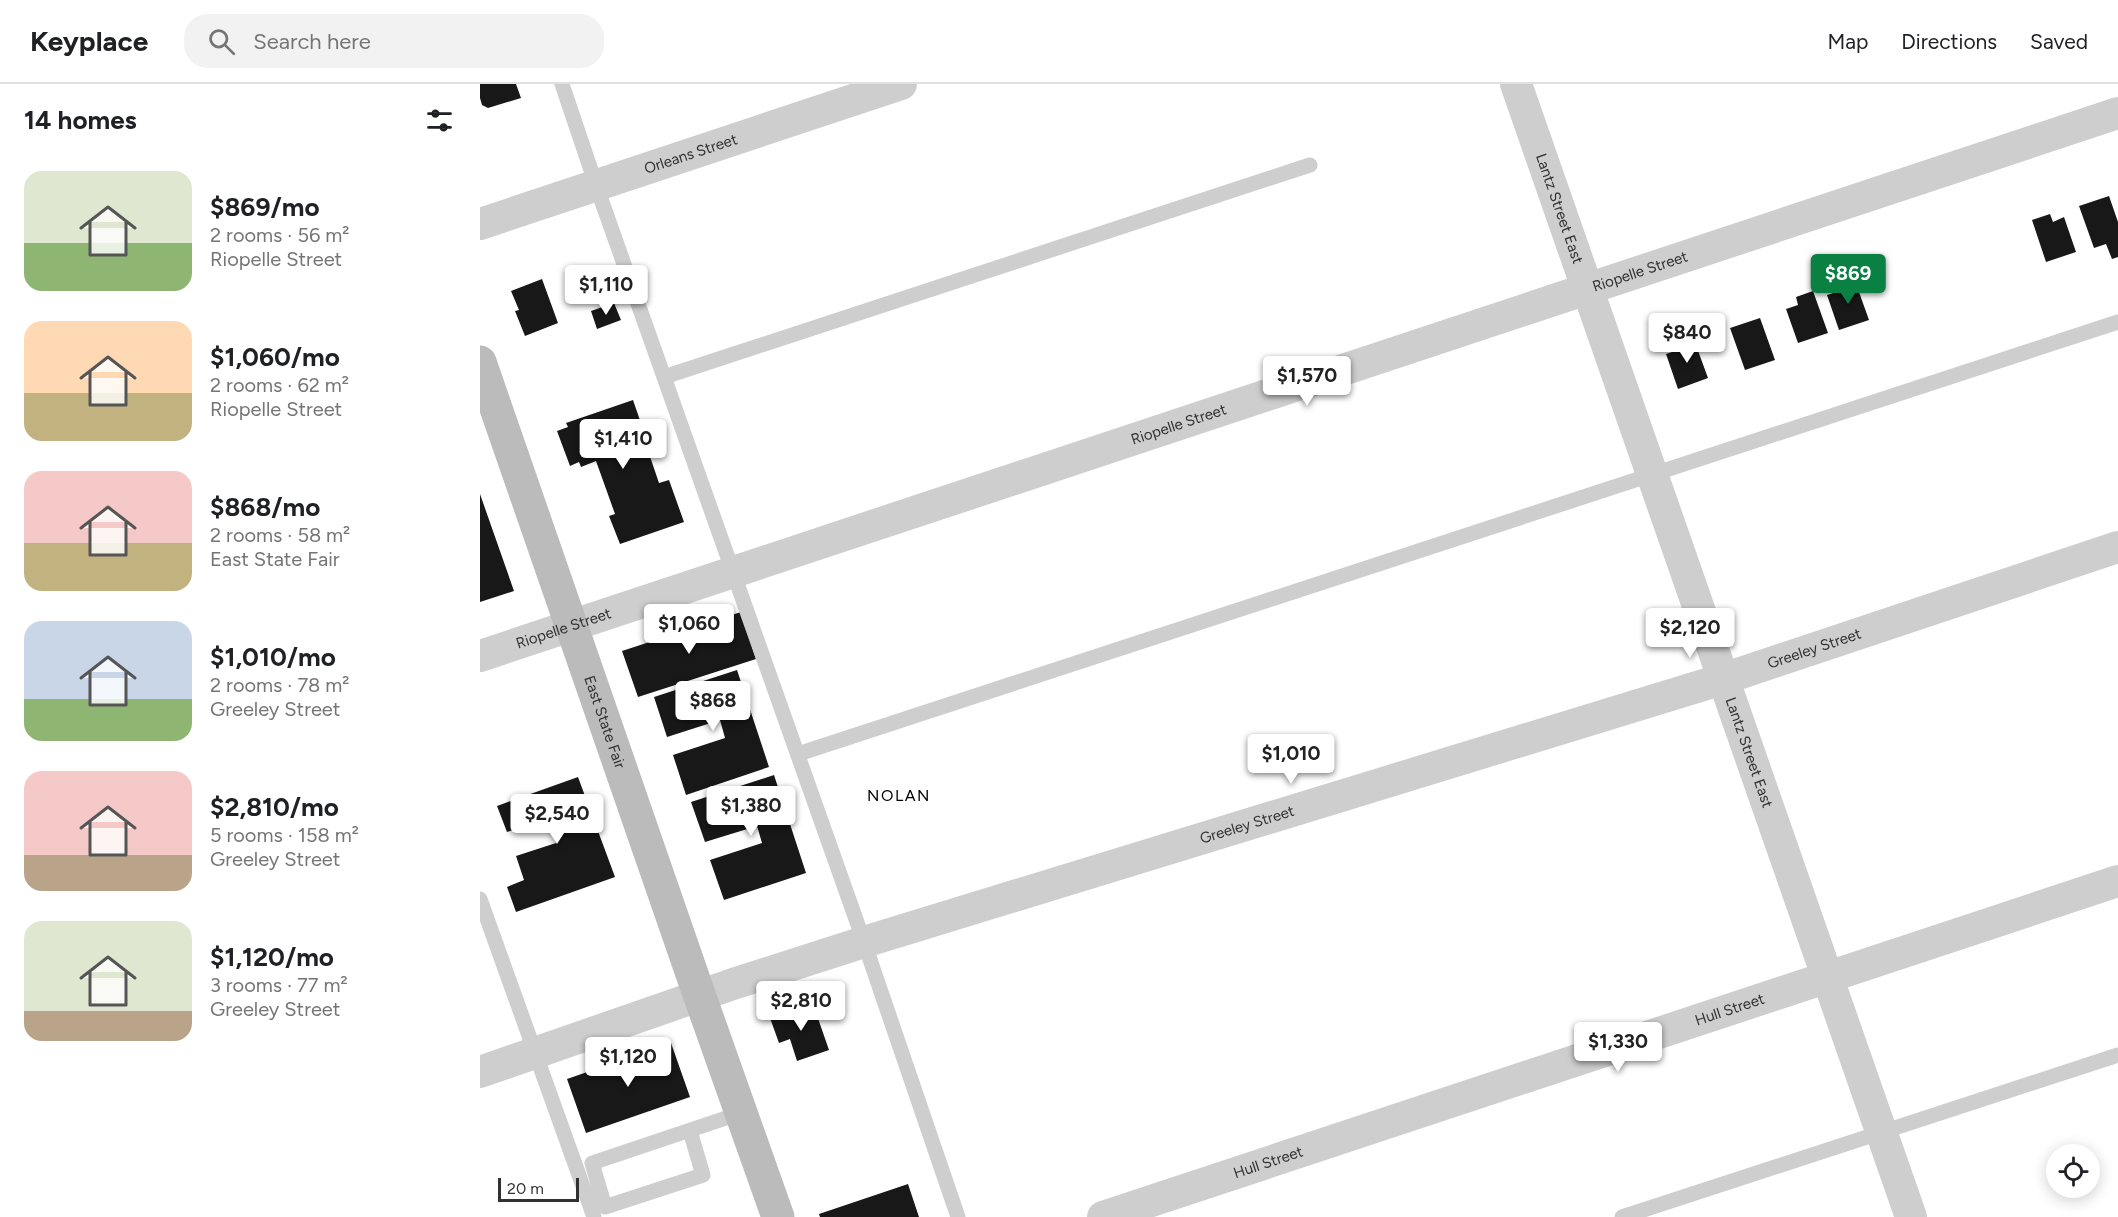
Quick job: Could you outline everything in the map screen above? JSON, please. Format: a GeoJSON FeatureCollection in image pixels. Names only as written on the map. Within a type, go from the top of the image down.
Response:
{"type":"FeatureCollection","features":[{"type":"Feature","properties":{"kind":"street","name":"Orleans Street"},"geometry":{"type":"LineString","coordinates":[[480,224],[901,84]]}},
{"type":"Feature","properties":{"kind":"street","name":"Lantz Street East"},"geometry":{"type":"LineString","coordinates":[[1521,87],[1587,288],[1911,1217]]}},
{"type":"Feature","properties":{"kind":"street","name":"Riopelle Street"},"geometry":{"type":"LineString","coordinates":[[480,656],[2118,113]]}},
{"type":"Feature","properties":{"kind":"street","name":"East State Fair"},"geometry":{"type":"LineString","coordinates":[[482,375],[572,625],[778,1217]]}},
{"type":"Feature","properties":{"kind":"street","name":"Greeley Street"},"geometry":{"type":"LineString","coordinates":[[480,1072],[864,942],[1723,679],[2118,547]]}},
{"type":"Feature","properties":{"kind":"street","name":"Hull Street"},"geometry":{"type":"LineString","coordinates":[[1102,1217],[2118,881]]}},
{"type":"Feature","properties":{"kind":"lane"},"geometry":{"type":"LineString","coordinates":[[562,84],[864,942],[958,1217]]}},
{"type":"Feature","properties":{"kind":"lane"},"geometry":{"type":"LineString","coordinates":[[664,377],[1310,165]]}},
{"type":"Feature","properties":{"kind":"lane"},"geometry":{"type":"LineString","coordinates":[[798,754],[2118,322]]}},
{"type":"Feature","properties":{"kind":"lane"},"geometry":{"type":"LineString","coordinates":[[480,899],[594,1217]]}},
{"type":"Feature","properties":{"kind":"lane"},"geometry":{"type":"LineString","coordinates":[[1622,1217],[2118,1054]]}},
{"type":"Feature","properties":{"kind":"lane"},"geometry":{"type":"LineString","coordinates":[[690,1131],[703,1174],[605,1207],[592,1163],[741,1113]]}},
{"type":"Feature","properties":{"kind":"building"},"geometry":{"type":"Polygon","coordinates":[[[480,84],[516,84],[521,98],[488,108],[482,105],[480,84]]]}},
{"type":"Feature","properties":{"kind":"building"},"geometry":{"type":"Polygon","coordinates":[[[2109,196],[2118,222],[2118,257],[2112,259],[2106,244],[2094,248],[2079,206],[2109,196]]]}},
{"type":"Feature","properties":{"kind":"building"},"geometry":{"type":"Polygon","coordinates":[[[2050,214],[2053,222],[2064,217],[2076,252],[2046,262],[2032,220],[2050,214]]]}},
{"type":"Feature","properties":{"kind":"building"},"geometry":{"type":"Polygon","coordinates":[[[1854,278],[1869,320],[1839,330],[1827,295],[1840,291],[1837,284],[1854,278]]]}},
{"type":"Feature","properties":{"kind":"building"},"geometry":{"type":"Polygon","coordinates":[[[542,279],[558,323],[525,336],[515,311],[519,310],[511,291],[542,279]]]}},
{"type":"Feature","properties":{"kind":"building"},"geometry":{"type":"Polygon","coordinates":[[[1813,291],[1828,333],[1798,343],[1786,309],[1798,305],[1796,297],[1813,291]]]}},
{"type":"Feature","properties":{"kind":"building"},"geometry":{"type":"Polygon","coordinates":[[[614,303],[621,320],[597,329],[591,311],[614,303]]]}},
{"type":"Feature","properties":{"kind":"building"},"geometry":{"type":"Polygon","coordinates":[[[1760,318],[1775,360],[1745,370],[1730,328],[1760,318]]]}},
{"type":"Feature","properties":{"kind":"building"},"geometry":{"type":"Polygon","coordinates":[[[1693,337],[1708,378],[1678,389],[1666,354],[1678,350],[1675,342],[1693,337]]]}},
{"type":"Feature","properties":{"kind":"building"},"geometry":{"type":"Polygon","coordinates":[[[633,400],[659,483],[669,480],[684,522],[620,544],[609,516],[615,514],[596,461],[581,467],[579,462],[570,466],[557,431],[568,427],[566,423],[633,400]]]}},
{"type":"Feature","properties":{"kind":"building"},"geometry":{"type":"Polygon","coordinates":[[[480,494],[514,591],[480,602],[480,494]]]}},
{"type":"Feature","properties":{"kind":"building"},"geometry":{"type":"Polygon","coordinates":[[[741,612],[756,659],[638,697],[622,651],[741,612]]]}},
{"type":"Feature","properties":{"kind":"building"},"geometry":{"type":"Polygon","coordinates":[[[737,670],[769,767],[686,795],[673,755],[725,738],[720,720],[667,737],[654,697],[737,670]]]}},
{"type":"Feature","properties":{"kind":"building"},"geometry":{"type":"Polygon","coordinates":[[[774,775],[806,873],[724,900],[710,860],[762,843],[757,826],[705,842],[691,802],[774,775]]]}},
{"type":"Feature","properties":{"kind":"building"},"geometry":{"type":"Polygon","coordinates":[[[578,777],[615,877],[516,912],[507,887],[524,880],[516,856],[556,843],[547,817],[507,832],[497,806],[578,777]]]}},
{"type":"Feature","properties":{"kind":"building"},"geometry":{"type":"Polygon","coordinates":[[[813,1004],[829,1050],[797,1061],[790,1039],[779,1043],[770,1018],[813,1004]]]}},
{"type":"Feature","properties":{"kind":"building"},"geometry":{"type":"Polygon","coordinates":[[[671,1043],[690,1097],[586,1133],[567,1079],[671,1043]]]}},
{"type":"Feature","properties":{"kind":"building"},"geometry":{"type":"Polygon","coordinates":[[[908,1184],[919,1217],[820,1217],[819,1214],[908,1184]]]}},
{"type":"Feature","properties":{"kind":"district","name":"NOLAN"},"geometry":{"type":"Point","coordinates":[899,795]}}]}
